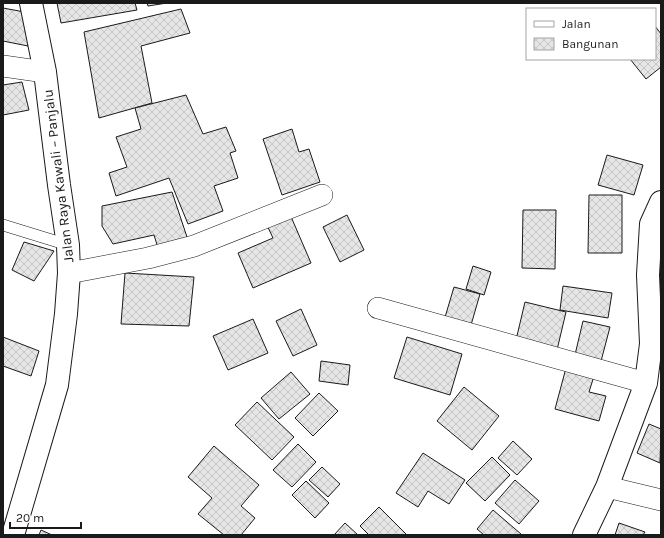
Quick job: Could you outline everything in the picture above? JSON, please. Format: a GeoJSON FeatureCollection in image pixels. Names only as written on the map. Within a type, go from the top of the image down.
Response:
{"type":"FeatureCollection","features":[{"type":"Feature","properties":{"kind":"main road","name":"Jalan Raya Kawali – Panjalu"},"geometry":{"type":"LineString","coordinates":[[13,535],[57,385],[66,314],[69,273],[68,245],[45,72],[31,3]]}},
{"type":"Feature","properties":{"kind":"main road"},"geometry":{"type":"LineString","coordinates":[[584,535],[607,486],[646,383],[651,344],[648,275],[650,231],[651,224],[661,202]]}},
{"type":"Feature","properties":{"kind":"street"},"geometry":{"type":"LineString","coordinates":[[3,66],[45,72]]}},
{"type":"Feature","properties":{"kind":"street"},"geometry":{"type":"LineString","coordinates":[[69,273],[148,258],[194,246],[322,195]]}},
{"type":"Feature","properties":{"kind":"street"},"geometry":{"type":"LineString","coordinates":[[378,308],[646,383]]}},
{"type":"Feature","properties":{"kind":"street"},"geometry":{"type":"LineString","coordinates":[[607,486],[661,500]]}},
{"type":"Feature","properties":{"kind":"lane"},"geometry":{"type":"LineString","coordinates":[[3,225],[68,245]]}},
{"type":"Feature","properties":{"kind":"building"},"geometry":{"type":"Polygon","coordinates":[[[57,3],[135,3],[137,10],[61,23],[57,3]]]}},
{"type":"Feature","properties":{"kind":"building"},"geometry":{"type":"Polygon","coordinates":[[[147,3],[167,3],[148,6],[147,3]]]}},
{"type":"Feature","properties":{"kind":"building"},"geometry":{"type":"Polygon","coordinates":[[[3,8],[30,13],[28,46],[3,41],[3,8]]]}},
{"type":"Feature","properties":{"kind":"building"},"geometry":{"type":"Polygon","coordinates":[[[181,9],[190,33],[141,46],[152,103],[99,118],[84,32],[181,9]]]}},
{"type":"Feature","properties":{"kind":"building"},"geometry":{"type":"Polygon","coordinates":[[[656,27],[661,34],[661,67],[646,79],[631,60],[656,60],[656,27]]]}},
{"type":"Feature","properties":{"kind":"building"},"geometry":{"type":"Polygon","coordinates":[[[22,82],[29,110],[3,115],[3,85],[22,82]]]}},
{"type":"Feature","properties":{"kind":"building"},"geometry":{"type":"Polygon","coordinates":[[[186,95],[203,134],[226,127],[236,151],[230,153],[238,178],[214,186],[223,211],[188,224],[169,178],[116,196],[109,173],[127,167],[116,137],[141,129],[135,108],[186,95]]]}},
{"type":"Feature","properties":{"kind":"building"},"geometry":{"type":"Polygon","coordinates":[[[292,129],[299,152],[309,149],[320,182],[282,195],[263,139],[292,129]]]}},
{"type":"Feature","properties":{"kind":"building"},"geometry":{"type":"Polygon","coordinates":[[[607,155],[643,165],[634,195],[598,185],[607,155]]]}},
{"type":"Feature","properties":{"kind":"building"},"geometry":{"type":"Polygon","coordinates":[[[172,192],[189,243],[159,251],[154,235],[113,244],[102,226],[102,206],[172,192]]]}},
{"type":"Feature","properties":{"kind":"building"},"geometry":{"type":"Polygon","coordinates":[[[589,195],[622,195],[622,253],[588,253],[589,195]]]}},
{"type":"Feature","properties":{"kind":"building"},"geometry":{"type":"Polygon","coordinates":[[[523,210],[556,210],[555,269],[522,268],[523,210]]]}},
{"type":"Feature","properties":{"kind":"building"},"geometry":{"type":"Polygon","coordinates":[[[289,212],[311,263],[253,288],[238,253],[273,238],[265,221],[289,212]]]}},
{"type":"Feature","properties":{"kind":"building"},"geometry":{"type":"Polygon","coordinates":[[[347,215],[364,250],[340,262],[323,227],[347,215]]]}},
{"type":"Feature","properties":{"kind":"building"},"geometry":{"type":"Polygon","coordinates":[[[24,242],[54,251],[34,281],[12,270],[24,242]]]}},
{"type":"Feature","properties":{"kind":"building"},"geometry":{"type":"Polygon","coordinates":[[[473,266],[491,272],[484,295],[466,289],[473,266]]]}},
{"type":"Feature","properties":{"kind":"building"},"geometry":{"type":"Polygon","coordinates":[[[125,273],[194,277],[189,326],[121,324],[125,273]]]}},
{"type":"Feature","properties":{"kind":"building"},"geometry":{"type":"Polygon","coordinates":[[[563,286],[612,293],[608,318],[560,310],[563,286]]]}},
{"type":"Feature","properties":{"kind":"building"},"geometry":{"type":"Polygon","coordinates":[[[454,287],[480,294],[469,332],[443,324],[454,287]]]}},
{"type":"Feature","properties":{"kind":"building"},"geometry":{"type":"Polygon","coordinates":[[[525,302],[566,312],[557,350],[516,340],[525,302]]]}},
{"type":"Feature","properties":{"kind":"building"},"geometry":{"type":"Polygon","coordinates":[[[301,309],[317,345],[293,356],[276,321],[301,309]]]}},
{"type":"Feature","properties":{"kind":"building"},"geometry":{"type":"Polygon","coordinates":[[[253,319],[268,353],[228,370],[213,336],[253,319]]]}},
{"type":"Feature","properties":{"kind":"building"},"geometry":{"type":"Polygon","coordinates":[[[583,321],[610,327],[600,365],[574,359],[583,321]]]}},
{"type":"Feature","properties":{"kind":"building"},"geometry":{"type":"Polygon","coordinates":[[[3,337],[39,351],[31,376],[3,366],[3,337]]]}},
{"type":"Feature","properties":{"kind":"building"},"geometry":{"type":"Polygon","coordinates":[[[407,337],[462,354],[450,395],[394,378],[407,337]]]}},
{"type":"Feature","properties":{"kind":"building"},"geometry":{"type":"Polygon","coordinates":[[[321,361],[350,365],[348,385],[319,381],[321,361]]]}},
{"type":"Feature","properties":{"kind":"building"},"geometry":{"type":"Polygon","coordinates":[[[566,368],[594,376],[589,392],[606,396],[599,421],[555,409],[566,368]]]}},
{"type":"Feature","properties":{"kind":"building"},"geometry":{"type":"Polygon","coordinates":[[[291,372],[310,394],[279,419],[261,398],[291,372]]]}},
{"type":"Feature","properties":{"kind":"building"},"geometry":{"type":"Polygon","coordinates":[[[464,387],[499,416],[472,450],[437,421],[464,387]]]}},
{"type":"Feature","properties":{"kind":"building"},"geometry":{"type":"Polygon","coordinates":[[[319,393],[338,411],[313,436],[295,418],[319,393]]]}},
{"type":"Feature","properties":{"kind":"building"},"geometry":{"type":"Polygon","coordinates":[[[257,402],[294,437],[272,460],[235,425],[257,402]]]}},
{"type":"Feature","properties":{"kind":"building"},"geometry":{"type":"Polygon","coordinates":[[[649,424],[661,429],[660,463],[637,453],[649,424]]]}},
{"type":"Feature","properties":{"kind":"building"},"geometry":{"type":"Polygon","coordinates":[[[513,441],[532,459],[517,475],[498,458],[513,441]]]}},
{"type":"Feature","properties":{"kind":"building"},"geometry":{"type":"Polygon","coordinates":[[[298,444],[316,462],[292,487],[273,470],[298,444]]]}},
{"type":"Feature","properties":{"kind":"building"},"geometry":{"type":"Polygon","coordinates":[[[214,446],[259,485],[241,506],[255,518],[241,535],[224,535],[198,514],[212,498],[188,477],[214,446]]]}},
{"type":"Feature","properties":{"kind":"building"},"geometry":{"type":"Polygon","coordinates":[[[423,453],[465,480],[449,504],[428,491],[418,507],[396,493],[423,453]]]}},
{"type":"Feature","properties":{"kind":"building"},"geometry":{"type":"Polygon","coordinates":[[[492,457],[510,475],[485,501],[466,483],[492,457]]]}},
{"type":"Feature","properties":{"kind":"building"},"geometry":{"type":"Polygon","coordinates":[[[322,467],[340,484],[328,497],[309,480],[322,467]]]}},
{"type":"Feature","properties":{"kind":"building"},"geometry":{"type":"Polygon","coordinates":[[[515,480],[539,501],[519,524],[495,503],[515,480]]]}},
{"type":"Feature","properties":{"kind":"building"},"geometry":{"type":"Polygon","coordinates":[[[306,481],[329,503],[315,518],[292,495],[306,481]]]}},
{"type":"Feature","properties":{"kind":"building"},"geometry":{"type":"Polygon","coordinates":[[[379,507],[407,535],[369,535],[360,526],[379,507]]]}},
{"type":"Feature","properties":{"kind":"building"},"geometry":{"type":"Polygon","coordinates":[[[493,510],[521,534],[484,535],[477,529],[493,510]]]}},
{"type":"Feature","properties":{"kind":"building"},"geometry":{"type":"Polygon","coordinates":[[[345,523],[358,535],[334,535],[345,523]]]}},
{"type":"Feature","properties":{"kind":"building"},"geometry":{"type":"Polygon","coordinates":[[[619,523],[645,532],[643,535],[615,535],[619,523]]]}},
{"type":"Feature","properties":{"kind":"building"},"geometry":{"type":"Polygon","coordinates":[[[41,530],[52,535],[39,535],[41,530]]]}}]}
